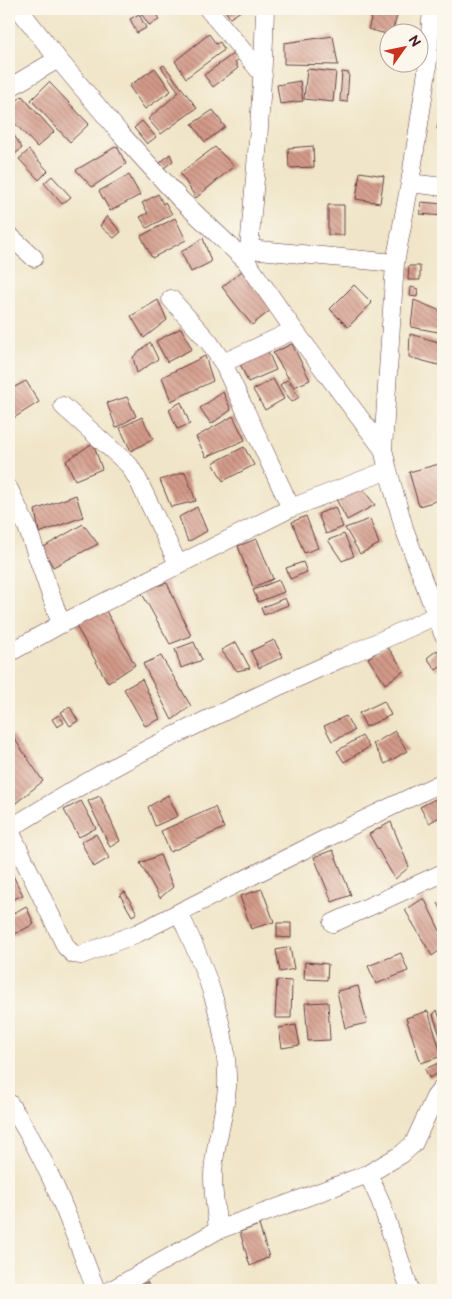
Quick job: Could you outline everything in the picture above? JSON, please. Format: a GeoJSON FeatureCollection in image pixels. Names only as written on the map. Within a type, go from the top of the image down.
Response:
{"type":"FeatureCollection","features":[{"type":"Feature","properties":{"kind":"street"},"geometry":{"type":"LineString","coordinates":[[19,9],[58,59],[181,200],[248,255],[294,330],[383,449]]}},
{"type":"Feature","properties":{"kind":"street"},"geometry":{"type":"LineString","coordinates":[[208,9],[263,75]]}},
{"type":"Feature","properties":{"kind":"street"},"geometry":{"type":"LineString","coordinates":[[248,255],[263,75],[265,9]]}},
{"type":"Feature","properties":{"kind":"street"},"geometry":{"type":"LineString","coordinates":[[432,9],[435,70],[410,183],[395,263],[383,449],[404,528],[443,634]]}},
{"type":"Feature","properties":{"kind":"street"},"geometry":{"type":"LineString","coordinates":[[9,88],[58,59]]}},
{"type":"Feature","properties":{"kind":"street"},"geometry":{"type":"LineString","coordinates":[[410,183],[443,187]]}},
{"type":"Feature","properties":{"kind":"street"},"geometry":{"type":"LineString","coordinates":[[9,235],[34,258]]}},
{"type":"Feature","properties":{"kind":"street"},"geometry":{"type":"LineString","coordinates":[[248,255],[395,263]]}},
{"type":"Feature","properties":{"kind":"street"},"geometry":{"type":"LineString","coordinates":[[171,299],[224,363],[291,508]]}},
{"type":"Feature","properties":{"kind":"street"},"geometry":{"type":"LineString","coordinates":[[224,363],[294,330]]}},
{"type":"Feature","properties":{"kind":"street"},"geometry":{"type":"LineString","coordinates":[[63,406],[129,466],[138,480],[178,564]]}},
{"type":"Feature","properties":{"kind":"street"},"geometry":{"type":"LineString","coordinates":[[9,653],[61,624],[291,508],[388,470]]}},
{"type":"Feature","properties":{"kind":"street"},"geometry":{"type":"LineString","coordinates":[[10,495],[28,527],[61,624]]}},
{"type":"Feature","properties":{"kind":"street"},"geometry":{"type":"LineString","coordinates":[[437,615],[193,727],[60,797],[9,829],[66,947],[73,954],[81,955],[138,933],[443,782]]}},
{"type":"Feature","properties":{"kind":"street"},"geometry":{"type":"LineString","coordinates":[[333,924],[443,873]]}},
{"type":"Feature","properties":{"kind":"street"},"geometry":{"type":"LineString","coordinates":[[179,913],[195,946],[211,987],[226,1054],[227,1088],[213,1176],[218,1230]]}},
{"type":"Feature","properties":{"kind":"street"},"geometry":{"type":"LineString","coordinates":[[111,1290],[218,1230],[368,1174],[402,1154],[414,1143],[435,1097],[443,1087]]}},
{"type":"Feature","properties":{"kind":"street"},"geometry":{"type":"LineString","coordinates":[[9,1104],[34,1143],[54,1183],[96,1290]]}},
{"type":"Feature","properties":{"kind":"street"},"geometry":{"type":"LineString","coordinates":[[368,1174],[380,1200],[410,1290]]}},
{"type":"Feature","properties":{"kind":"building"},"geometry":{"type":"Polygon","coordinates":[[[138,9],[168,9],[157,16],[159,20],[149,25],[138,9]]]}},
{"type":"Feature","properties":{"kind":"building"},"geometry":{"type":"Polygon","coordinates":[[[224,9],[244,9],[230,18],[224,9]]]}},
{"type":"Feature","properties":{"kind":"building"},"geometry":{"type":"Polygon","coordinates":[[[374,9],[398,13],[395,22],[380,22],[380,32],[368,29],[374,9]]]}},
{"type":"Feature","properties":{"kind":"building"},"geometry":{"type":"Polygon","coordinates":[[[139,14],[146,28],[137,33],[130,19],[139,14]]]}},
{"type":"Feature","properties":{"kind":"building"},"geometry":{"type":"Polygon","coordinates":[[[209,34],[216,44],[220,42],[224,50],[186,78],[175,61],[209,34]]]}},
{"type":"Feature","properties":{"kind":"building"},"geometry":{"type":"Polygon","coordinates":[[[333,36],[338,65],[284,64],[284,43],[333,36]]]}},
{"type":"Feature","properties":{"kind":"building"},"geometry":{"type":"Polygon","coordinates":[[[237,51],[242,57],[235,62],[238,68],[213,87],[204,75],[237,51]]]}},
{"type":"Feature","properties":{"kind":"building"},"geometry":{"type":"Polygon","coordinates":[[[164,65],[197,108],[161,134],[148,119],[179,92],[161,67],[164,65]]]}},
{"type":"Feature","properties":{"kind":"building"},"geometry":{"type":"Polygon","coordinates":[[[155,68],[171,91],[145,109],[129,86],[155,68]]]}},
{"type":"Feature","properties":{"kind":"building"},"geometry":{"type":"Polygon","coordinates":[[[307,69],[336,72],[333,102],[304,99],[307,69]]]}},
{"type":"Feature","properties":{"kind":"building"},"geometry":{"type":"Polygon","coordinates":[[[342,72],[349,73],[347,102],[340,101],[342,72]]]}},
{"type":"Feature","properties":{"kind":"building"},"geometry":{"type":"Polygon","coordinates":[[[300,81],[303,101],[280,104],[277,85],[300,81]]]}},
{"type":"Feature","properties":{"kind":"building"},"geometry":{"type":"Polygon","coordinates":[[[49,82],[89,124],[70,142],[31,100],[49,82]]]}},
{"type":"Feature","properties":{"kind":"building"},"geometry":{"type":"Polygon","coordinates":[[[22,96],[54,132],[37,147],[9,117],[9,108],[22,96]]]}},
{"type":"Feature","properties":{"kind":"building"},"geometry":{"type":"Polygon","coordinates":[[[441,108],[443,109],[443,130],[437,129],[441,108]]]}},
{"type":"Feature","properties":{"kind":"building"},"geometry":{"type":"Polygon","coordinates":[[[213,110],[225,127],[205,142],[192,124],[213,110]]]}},
{"type":"Feature","properties":{"kind":"building"},"geometry":{"type":"Polygon","coordinates":[[[142,121],[156,137],[147,144],[134,128],[142,121]]]}},
{"type":"Feature","properties":{"kind":"building"},"geometry":{"type":"Polygon","coordinates":[[[10,129],[22,148],[13,156],[9,148],[10,129]]]}},
{"type":"Feature","properties":{"kind":"building"},"geometry":{"type":"Polygon","coordinates":[[[117,146],[126,164],[92,187],[76,170],[117,146]]]}},
{"type":"Feature","properties":{"kind":"building"},"geometry":{"type":"Polygon","coordinates":[[[313,146],[314,167],[289,168],[288,148],[313,146]]]}},
{"type":"Feature","properties":{"kind":"building"},"geometry":{"type":"Polygon","coordinates":[[[215,147],[234,166],[196,198],[180,173],[215,147]]]}},
{"type":"Feature","properties":{"kind":"building"},"geometry":{"type":"Polygon","coordinates":[[[29,150],[48,171],[39,180],[19,159],[29,150]]]}},
{"type":"Feature","properties":{"kind":"building"},"geometry":{"type":"Polygon","coordinates":[[[170,154],[173,161],[164,168],[160,163],[170,154]]]}},
{"type":"Feature","properties":{"kind":"building"},"geometry":{"type":"Polygon","coordinates":[[[360,172],[384,176],[380,203],[356,199],[360,172]]]}},
{"type":"Feature","properties":{"kind":"building"},"geometry":{"type":"Polygon","coordinates":[[[129,175],[140,195],[110,211],[99,191],[129,175]]]}},
{"type":"Feature","properties":{"kind":"building"},"geometry":{"type":"Polygon","coordinates":[[[52,176],[71,197],[62,204],[44,183],[52,176]]]}},
{"type":"Feature","properties":{"kind":"building"},"geometry":{"type":"Polygon","coordinates":[[[158,194],[163,204],[165,202],[172,214],[147,228],[140,217],[148,213],[142,203],[158,194]]]}},
{"type":"Feature","properties":{"kind":"building"},"geometry":{"type":"Polygon","coordinates":[[[421,202],[443,204],[443,216],[420,214],[421,202]]]}},
{"type":"Feature","properties":{"kind":"building"},"geometry":{"type":"Polygon","coordinates":[[[328,205],[344,205],[344,235],[328,235],[328,205]]]}},
{"type":"Feature","properties":{"kind":"building"},"geometry":{"type":"Polygon","coordinates":[[[107,216],[121,232],[114,238],[100,226],[107,216]]]}},
{"type":"Feature","properties":{"kind":"building"},"geometry":{"type":"Polygon","coordinates":[[[175,218],[186,240],[152,258],[141,236],[175,218]]]}},
{"type":"Feature","properties":{"kind":"building"},"geometry":{"type":"Polygon","coordinates":[[[203,238],[211,262],[191,272],[181,252],[203,238]]]}},
{"type":"Feature","properties":{"kind":"building"},"geometry":{"type":"Polygon","coordinates":[[[409,266],[420,266],[420,280],[408,280],[409,266]]]}},
{"type":"Feature","properties":{"kind":"building"},"geometry":{"type":"Polygon","coordinates":[[[242,271],[272,309],[252,325],[222,287],[242,271]]]}},
{"type":"Feature","properties":{"kind":"building"},"geometry":{"type":"Polygon","coordinates":[[[354,285],[372,303],[348,327],[330,309],[354,285]]]}},
{"type":"Feature","properties":{"kind":"building"},"geometry":{"type":"Polygon","coordinates":[[[411,287],[418,289],[417,297],[410,296],[411,287]]]}},
{"type":"Feature","properties":{"kind":"building"},"geometry":{"type":"Polygon","coordinates":[[[158,300],[167,320],[144,338],[131,316],[158,300]]]}},
{"type":"Feature","properties":{"kind":"building"},"geometry":{"type":"Polygon","coordinates":[[[414,300],[443,312],[438,332],[411,327],[414,300]]]}},
{"type":"Feature","properties":{"kind":"building"},"geometry":{"type":"Polygon","coordinates":[[[181,328],[192,349],[167,362],[156,341],[181,328]]]}},
{"type":"Feature","properties":{"kind":"building"},"geometry":{"type":"Polygon","coordinates":[[[410,334],[442,343],[442,366],[409,357],[410,334]]]}},
{"type":"Feature","properties":{"kind":"building"},"geometry":{"type":"Polygon","coordinates":[[[150,342],[158,359],[137,373],[133,357],[150,342]]]}},
{"type":"Feature","properties":{"kind":"building"},"geometry":{"type":"Polygon","coordinates":[[[292,344],[310,380],[294,387],[273,353],[292,344]]]}},
{"type":"Feature","properties":{"kind":"building"},"geometry":{"type":"Polygon","coordinates":[[[267,349],[276,370],[248,382],[239,361],[267,349]]]}},
{"type":"Feature","properties":{"kind":"building"},"geometry":{"type":"Polygon","coordinates":[[[205,356],[213,381],[171,401],[162,377],[205,356]]]}},
{"type":"Feature","properties":{"kind":"building"},"geometry":{"type":"Polygon","coordinates":[[[273,379],[284,399],[265,410],[253,390],[273,379]]]}},
{"type":"Feature","properties":{"kind":"building"},"geometry":{"type":"Polygon","coordinates":[[[287,380],[299,397],[292,402],[280,385],[287,380]]]}},
{"type":"Feature","properties":{"kind":"building"},"geometry":{"type":"Polygon","coordinates":[[[26,381],[39,402],[9,421],[9,390],[26,381]]]}},
{"type":"Feature","properties":{"kind":"building"},"geometry":{"type":"Polygon","coordinates":[[[223,392],[231,410],[211,424],[200,408],[223,392]]]}},
{"type":"Feature","properties":{"kind":"building"},"geometry":{"type":"Polygon","coordinates":[[[127,397],[136,416],[116,428],[107,403],[127,397]]]}},
{"type":"Feature","properties":{"kind":"building"},"geometry":{"type":"Polygon","coordinates":[[[181,402],[190,424],[177,429],[169,409],[181,402]]]}},
{"type":"Feature","properties":{"kind":"building"},"geometry":{"type":"Polygon","coordinates":[[[233,416],[245,440],[206,457],[196,437],[233,416]]]}},
{"type":"Feature","properties":{"kind":"building"},"geometry":{"type":"Polygon","coordinates":[[[142,417],[153,439],[131,451],[120,428],[142,417]]]}},
{"type":"Feature","properties":{"kind":"building"},"geometry":{"type":"Polygon","coordinates":[[[93,443],[102,469],[75,480],[66,461],[93,443]]]}},
{"type":"Feature","properties":{"kind":"building"},"geometry":{"type":"Polygon","coordinates":[[[244,447],[254,465],[223,481],[213,463],[244,447]]]}},
{"type":"Feature","properties":{"kind":"building"},"geometry":{"type":"Polygon","coordinates":[[[443,463],[443,499],[419,506],[409,472],[443,463]]]}},
{"type":"Feature","properties":{"kind":"building"},"geometry":{"type":"Polygon","coordinates":[[[185,472],[196,501],[171,507],[160,480],[185,472]]]}},
{"type":"Feature","properties":{"kind":"building"},"geometry":{"type":"Polygon","coordinates":[[[359,484],[375,505],[347,520],[336,499],[359,484]]]}},
{"type":"Feature","properties":{"kind":"building"},"geometry":{"type":"Polygon","coordinates":[[[76,495],[83,517],[39,533],[35,510],[76,495]]]}},
{"type":"Feature","properties":{"kind":"building"},"geometry":{"type":"Polygon","coordinates":[[[197,507],[207,531],[188,542],[179,517],[197,507]]]}},
{"type":"Feature","properties":{"kind":"building"},"geometry":{"type":"Polygon","coordinates":[[[335,507],[343,527],[326,534],[318,514],[335,507]]]}},
{"type":"Feature","properties":{"kind":"building"},"geometry":{"type":"Polygon","coordinates":[[[306,516],[318,548],[304,553],[292,522],[306,516]]]}},
{"type":"Feature","properties":{"kind":"building"},"geometry":{"type":"Polygon","coordinates":[[[370,519],[379,544],[360,554],[345,528],[370,519]]]}},
{"type":"Feature","properties":{"kind":"building"},"geometry":{"type":"Polygon","coordinates":[[[83,524],[98,544],[53,567],[42,548],[83,524]]]}},
{"type":"Feature","properties":{"kind":"building"},"geometry":{"type":"Polygon","coordinates":[[[344,534],[354,556],[342,561],[328,540],[344,534]]]}},
{"type":"Feature","properties":{"kind":"building"},"geometry":{"type":"Polygon","coordinates":[[[257,539],[273,579],[253,587],[238,546],[257,539]]]}},
{"type":"Feature","properties":{"kind":"building"},"geometry":{"type":"Polygon","coordinates":[[[303,562],[307,572],[290,579],[286,568],[303,562]]]}},
{"type":"Feature","properties":{"kind":"building"},"geometry":{"type":"Polygon","coordinates":[[[279,580],[284,592],[258,602],[253,590],[279,580]]]}},
{"type":"Feature","properties":{"kind":"building"},"geometry":{"type":"Polygon","coordinates":[[[167,583],[191,636],[170,644],[140,590],[167,583]]]}},
{"type":"Feature","properties":{"kind":"building"},"geometry":{"type":"Polygon","coordinates":[[[285,598],[288,605],[264,615],[261,608],[285,598]]]}},
{"type":"Feature","properties":{"kind":"building"},"geometry":{"type":"Polygon","coordinates":[[[105,609],[135,665],[108,683],[75,624],[105,609]]]}},
{"type":"Feature","properties":{"kind":"building"},"geometry":{"type":"Polygon","coordinates":[[[274,640],[283,657],[259,668],[251,651],[274,640]]]}},
{"type":"Feature","properties":{"kind":"building"},"geometry":{"type":"Polygon","coordinates":[[[194,642],[202,660],[181,668],[175,649],[194,642]]]}},
{"type":"Feature","properties":{"kind":"building"},"geometry":{"type":"Polygon","coordinates":[[[236,642],[250,668],[237,671],[221,650],[236,642]]]}},
{"type":"Feature","properties":{"kind":"building"},"geometry":{"type":"Polygon","coordinates":[[[387,646],[404,671],[385,684],[368,658],[387,646]]]}},
{"type":"Feature","properties":{"kind":"building"},"geometry":{"type":"Polygon","coordinates":[[[437,650],[443,659],[443,665],[436,670],[427,658],[437,650]]]}},
{"type":"Feature","properties":{"kind":"building"},"geometry":{"type":"Polygon","coordinates":[[[161,656],[191,706],[172,720],[143,664],[161,656]]]}},
{"type":"Feature","properties":{"kind":"building"},"geometry":{"type":"Polygon","coordinates":[[[142,679],[160,719],[145,726],[124,689],[142,679]]]}},
{"type":"Feature","properties":{"kind":"building"},"geometry":{"type":"Polygon","coordinates":[[[384,701],[391,715],[366,727],[359,713],[384,701]]]}},
{"type":"Feature","properties":{"kind":"building"},"geometry":{"type":"Polygon","coordinates":[[[70,707],[78,721],[70,726],[61,712],[70,707]]]}},
{"type":"Feature","properties":{"kind":"building"},"geometry":{"type":"Polygon","coordinates":[[[59,715],[64,723],[57,727],[52,719],[59,715]]]}},
{"type":"Feature","properties":{"kind":"building"},"geometry":{"type":"Polygon","coordinates":[[[346,716],[354,731],[332,741],[324,726],[346,716]]]}},
{"type":"Feature","properties":{"kind":"building"},"geometry":{"type":"Polygon","coordinates":[[[395,731],[407,751],[385,764],[373,744],[395,731]]]}},
{"type":"Feature","properties":{"kind":"building"},"geometry":{"type":"Polygon","coordinates":[[[12,735],[43,781],[11,807],[9,803],[9,737],[12,735]]]}},
{"type":"Feature","properties":{"kind":"building"},"geometry":{"type":"Polygon","coordinates":[[[362,736],[369,747],[344,762],[337,751],[362,736]]]}},
{"type":"Feature","properties":{"kind":"building"},"geometry":{"type":"Polygon","coordinates":[[[168,795],[178,816],[155,826],[148,807],[168,795]]]}},
{"type":"Feature","properties":{"kind":"building"},"geometry":{"type":"Polygon","coordinates":[[[100,796],[120,841],[110,847],[88,801],[100,796]]]}},
{"type":"Feature","properties":{"kind":"building"},"geometry":{"type":"Polygon","coordinates":[[[435,799],[443,815],[429,823],[420,807],[435,799]]]}},
{"type":"Feature","properties":{"kind":"building"},"geometry":{"type":"Polygon","coordinates":[[[81,801],[96,828],[79,837],[64,810],[81,801]]]}},
{"type":"Feature","properties":{"kind":"building"},"geometry":{"type":"Polygon","coordinates":[[[215,807],[224,828],[170,852],[161,831],[215,807]]]}},
{"type":"Feature","properties":{"kind":"building"},"geometry":{"type":"Polygon","coordinates":[[[391,822],[409,867],[395,879],[369,834],[391,822]]]}},
{"type":"Feature","properties":{"kind":"building"},"geometry":{"type":"Polygon","coordinates":[[[96,834],[109,858],[94,867],[81,842],[96,834]]]}},
{"type":"Feature","properties":{"kind":"building"},"geometry":{"type":"Polygon","coordinates":[[[333,850],[351,895],[332,902],[314,857],[333,850]]]}},
{"type":"Feature","properties":{"kind":"building"},"geometry":{"type":"Polygon","coordinates":[[[160,855],[173,887],[160,898],[140,863],[160,855]]]}},
{"type":"Feature","properties":{"kind":"building"},"geometry":{"type":"Polygon","coordinates":[[[9,868],[23,895],[9,901],[9,868]]]}},
{"type":"Feature","properties":{"kind":"building"},"geometry":{"type":"Polygon","coordinates":[[[262,889],[274,922],[251,929],[240,896],[262,889]]]}},
{"type":"Feature","properties":{"kind":"building"},"geometry":{"type":"Polygon","coordinates":[[[125,892],[137,913],[132,916],[120,895],[125,892]]]}},
{"type":"Feature","properties":{"kind":"building"},"geometry":{"type":"Polygon","coordinates":[[[424,898],[443,937],[443,948],[432,956],[405,910],[424,898]]]}},
{"type":"Feature","properties":{"kind":"building"},"geometry":{"type":"Polygon","coordinates":[[[443,900],[443,913],[438,903],[443,900]]]}},
{"type":"Feature","properties":{"kind":"building"},"geometry":{"type":"Polygon","coordinates":[[[26,906],[34,924],[9,937],[9,916],[26,906]]]}},
{"type":"Feature","properties":{"kind":"building"},"geometry":{"type":"Polygon","coordinates":[[[277,923],[291,923],[291,938],[277,937],[277,923]]]}},
{"type":"Feature","properties":{"kind":"building"},"geometry":{"type":"Polygon","coordinates":[[[290,947],[294,969],[280,972],[276,950],[290,947]]]}},
{"type":"Feature","properties":{"kind":"building"},"geometry":{"type":"Polygon","coordinates":[[[401,953],[408,971],[376,984],[368,966],[401,953]]]}},
{"type":"Feature","properties":{"kind":"building"},"geometry":{"type":"Polygon","coordinates":[[[305,962],[328,964],[327,980],[304,979],[305,962]]]}},
{"type":"Feature","properties":{"kind":"building"},"geometry":{"type":"Polygon","coordinates":[[[277,980],[292,981],[291,1018],[275,1018],[277,980]]]}},
{"type":"Feature","properties":{"kind":"building"},"geometry":{"type":"Polygon","coordinates":[[[358,986],[367,1023],[345,1028],[337,991],[358,986]]]}},
{"type":"Feature","properties":{"kind":"building"},"geometry":{"type":"Polygon","coordinates":[[[328,1002],[330,1040],[308,1041],[305,1003],[328,1002]]]}},
{"type":"Feature","properties":{"kind":"building"},"geometry":{"type":"Polygon","coordinates":[[[437,1010],[443,1027],[443,1044],[433,1015],[437,1010]]]}},
{"type":"Feature","properties":{"kind":"building"},"geometry":{"type":"Polygon","coordinates":[[[428,1011],[442,1056],[421,1063],[406,1018],[428,1011]]]}},
{"type":"Feature","properties":{"kind":"building"},"geometry":{"type":"Polygon","coordinates":[[[296,1025],[300,1045],[282,1048],[279,1028],[296,1025]]]}},
{"type":"Feature","properties":{"kind":"building"},"geometry":{"type":"Polygon","coordinates":[[[443,1061],[443,1071],[429,1078],[425,1069],[443,1061]]]}},
{"type":"Feature","properties":{"kind":"building"},"geometry":{"type":"Polygon","coordinates":[[[259,1225],[269,1257],[250,1266],[240,1232],[259,1225]]]}},
{"type":"Feature","properties":{"kind":"building"},"geometry":{"type":"Polygon","coordinates":[[[147,1282],[152,1290],[133,1290],[147,1282]]]}}]}
